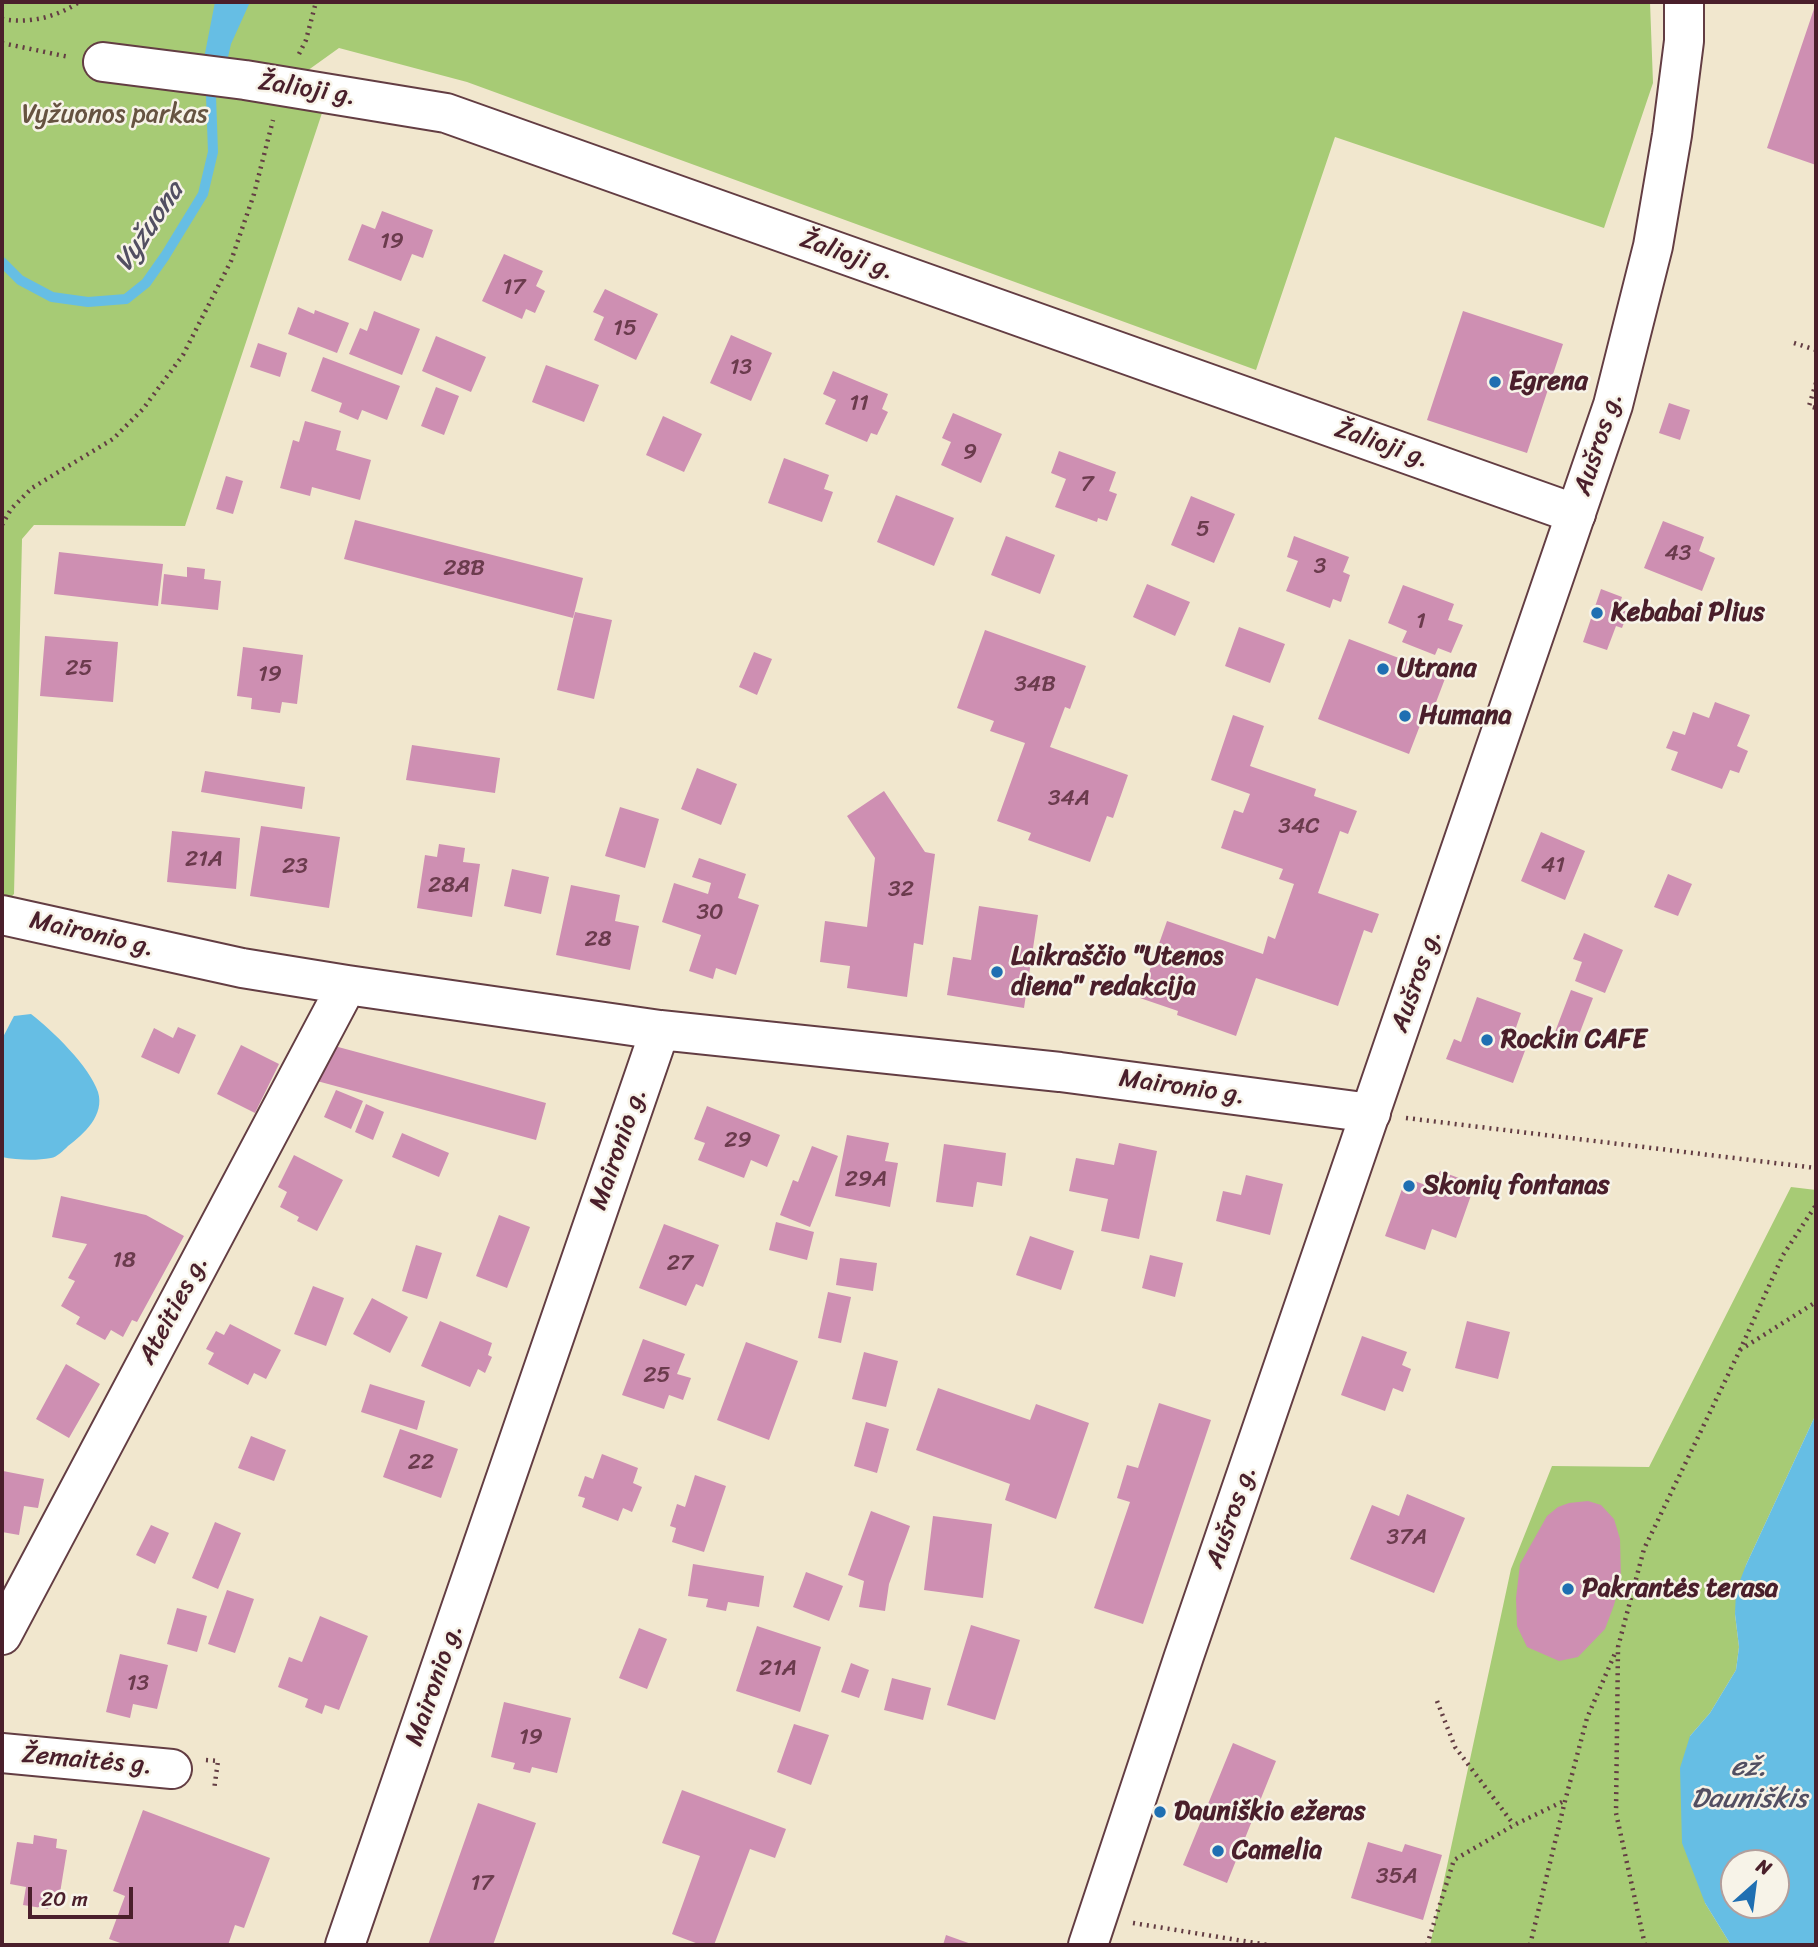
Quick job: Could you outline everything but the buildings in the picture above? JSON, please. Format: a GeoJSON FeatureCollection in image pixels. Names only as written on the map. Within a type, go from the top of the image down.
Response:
{"type":"FeatureCollection","features":[{"type":"Feature","properties":{"kind":"street","name":"Aušros g."},"geometry":{"type":"LineString","coordinates":[[1093,1931],[1184,1656],[1614,405],[1654,246],[1684,41],[1684,2]]}},
{"type":"Feature","properties":{"kind":"street","name":"Žalioji g."},"geometry":{"type":"LineString","coordinates":[[103,62],[177,70],[446,113],[1576,514]]}},
{"type":"Feature","properties":{"kind":"street","name":"Maironio g."},"geometry":{"type":"LineString","coordinates":[[2,915],[242,968],[347,985],[660,1030],[1060,1072],[1371,1113]]}},
{"type":"Feature","properties":{"kind":"street","name":"Ateities g."},"geometry":{"type":"LineString","coordinates":[[2,1634],[347,985]]}},
{"type":"Feature","properties":{"kind":"street","name":"Maironio g."},"geometry":{"type":"LineString","coordinates":[[345,1945],[660,1030]]}},
{"type":"Feature","properties":{"kind":"street","name":"Žemaitės g."},"geometry":{"type":"LineString","coordinates":[[2,1753],[172,1769]]}},
{"type":"Feature","properties":{"kind":"path"},"geometry":{"type":"LineString","coordinates":[[2,19],[34,20],[64,12],[79,2]]}},
{"type":"Feature","properties":{"kind":"path"},"geometry":{"type":"LineString","coordinates":[[2,525],[11,509],[32,488],[113,439],[143,409],[183,355],[230,261],[254,194],[264,83],[306,40],[316,2]]}},
{"type":"Feature","properties":{"kind":"path"},"geometry":{"type":"LineString","coordinates":[[2,43],[54,55],[103,62]]}},
{"type":"Feature","properties":{"kind":"path"},"geometry":{"type":"LineString","coordinates":[[1794,343],[1816,350]]}},
{"type":"Feature","properties":{"kind":"path"},"geometry":{"type":"LineString","coordinates":[[1816,383],[1809,406],[1816,408]]}},
{"type":"Feature","properties":{"kind":"path"},"geometry":{"type":"LineString","coordinates":[[1371,1113],[1816,1168]]}},
{"type":"Feature","properties":{"kind":"path"},"geometry":{"type":"LineString","coordinates":[[1530,1945],[1587,1718],[1618,1647],[1644,1549],[1783,1255],[1816,1205]]}},
{"type":"Feature","properties":{"kind":"path"},"geometry":{"type":"LineString","coordinates":[[1740,1350],[1816,1303]]}},
{"type":"Feature","properties":{"kind":"path"},"geometry":{"type":"LineString","coordinates":[[1618,1647],[1616,1813],[1645,1945]]}},
{"type":"Feature","properties":{"kind":"path"},"geometry":{"type":"LineString","coordinates":[[1437,1701],[1455,1747],[1514,1825]]}},
{"type":"Feature","properties":{"kind":"path"},"geometry":{"type":"LineString","coordinates":[[214,1790],[218,1761]]}},
{"type":"Feature","properties":{"kind":"path"},"geometry":{"type":"LineString","coordinates":[[1427,1945],[1454,1860],[1514,1825],[1564,1801]]}},
{"type":"Feature","properties":{"kind":"path"},"geometry":{"type":"LineString","coordinates":[[1093,1931],[1268,1945]]}},
{"type":"Feature","properties":{"kind":"green space","name":"Vyžuonos parkas"},"geometry":{"type":"Polygon","coordinates":[[[2,2],[1650,2],[1653,83],[1604,228],[1335,137],[1256,370],[467,82],[339,48],[272,96],[322,113],[185,526],[34,525],[22,539],[14,894],[2,906],[2,2]]]}},
{"type":"Feature","properties":{"kind":"green space"},"geometry":{"type":"Polygon","coordinates":[[[1791,1187],[1816,1190],[1816,1414],[1746,1565],[1735,1614],[1739,1647],[1736,1670],[1710,1713],[1690,1736],[1705,1903],[1731,1945],[1430,1945],[1511,1569],[1552,1466],[1649,1467],[1791,1187]]]}},
{"type":"Feature","properties":{"kind":"water"},"geometry":{"type":"Polygon","coordinates":[[[215,2],[250,2],[231,44],[226,66],[198,89],[215,2]]]}},
{"type":"Feature","properties":{"kind":"water"},"geometry":{"type":"Polygon","coordinates":[[[31,1014],[79,1061],[94,1082],[99,1100],[99,1108],[92,1123],[62,1152],[45,1159],[33,1160],[2,1157],[2,1039],[14,1016],[31,1014]]]}},
{"type":"Feature","properties":{"kind":"water","name":"ež. Dauniškis"},"geometry":{"type":"Polygon","coordinates":[[[1816,1414],[1816,1945],[1731,1945],[1705,1903],[1682,1843],[1680,1768],[1690,1736],[1710,1713],[1736,1670],[1739,1647],[1735,1614],[1736,1591],[1816,1414]]]}},
{"type":"Feature","properties":{"kind":"waterway","name":"Vyžuona"},"geometry":{"type":"LineString","coordinates":[[2,262],[20,280],[52,297],[88,302],[126,299],[146,283],[203,194],[213,152],[213,81]]}},
{"type":"Feature","properties":{"kind":"place","name":"Egrena"},"geometry":{"type":"Point","coordinates":[1495,382]}},
{"type":"Feature","properties":{"kind":"place","name":"Kebabai Plius"},"geometry":{"type":"Point","coordinates":[1597,613]}},
{"type":"Feature","properties":{"kind":"place","name":"Utrana"},"geometry":{"type":"Point","coordinates":[1383,669]}},
{"type":"Feature","properties":{"kind":"place","name":"Humana"},"geometry":{"type":"Point","coordinates":[1405,716]}},
{"type":"Feature","properties":{"kind":"place","name":"Laikraščio \"Utenos diena\" redakcija"},"geometry":{"type":"Point","coordinates":[997,972]}},
{"type":"Feature","properties":{"kind":"place","name":"Rockin CAFE"},"geometry":{"type":"Point","coordinates":[1487,1040]}},
{"type":"Feature","properties":{"kind":"place","name":"Skonių fontanas"},"geometry":{"type":"Point","coordinates":[1409,1186]}},
{"type":"Feature","properties":{"kind":"place","name":"Pakrantės terasa"},"geometry":{"type":"Point","coordinates":[1568,1589]}},
{"type":"Feature","properties":{"kind":"place","name":"Dauniškio ežeras"},"geometry":{"type":"Point","coordinates":[1160,1812]}},
{"type":"Feature","properties":{"kind":"place","name":"Camelia"},"geometry":{"type":"Point","coordinates":[1218,1851]}}]}
